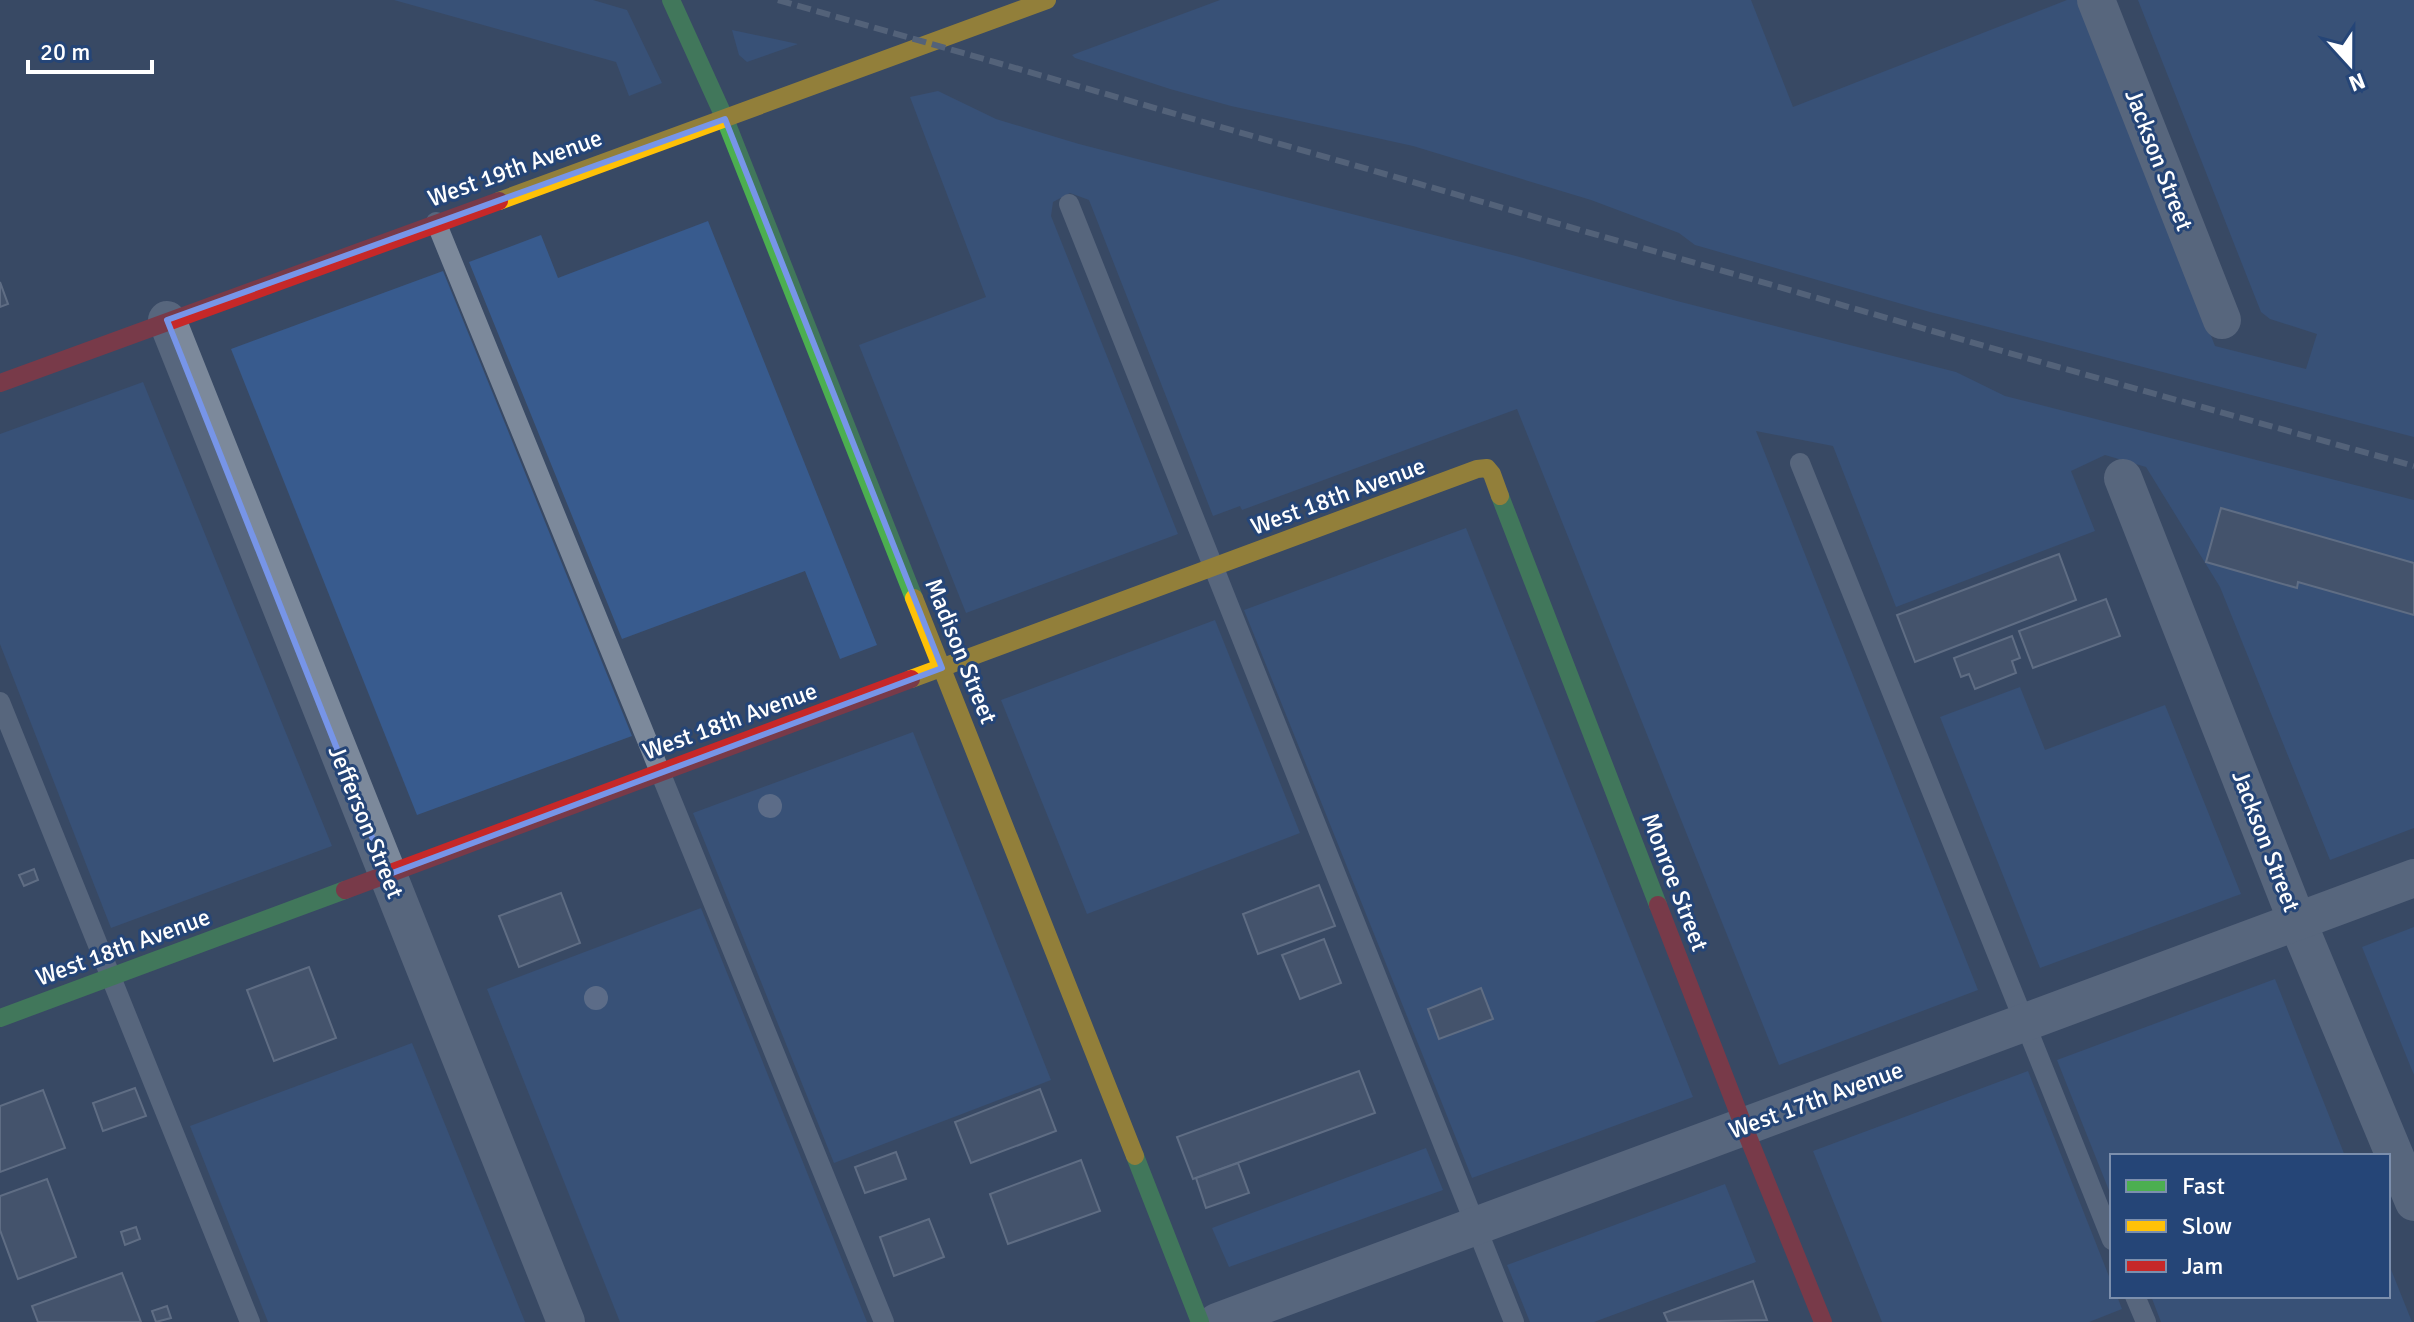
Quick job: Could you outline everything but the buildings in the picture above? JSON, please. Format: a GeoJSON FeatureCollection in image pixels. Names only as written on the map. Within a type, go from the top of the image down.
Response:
{"type":"FeatureCollection","features":[{"type":"Feature","properties":{"kind":"street","name":"Madison Street"},"geometry":{"type":"LineString","coordinates":[[671,0],[725,119],[1200,1322]]}},
{"type":"Feature","properties":{"kind":"street","name":"West 19th Avenue"},"geometry":{"type":"LineString","coordinates":[[0,383],[725,119],[929,42],[1014,5],[1047,0]]}},
{"type":"Feature","properties":{"kind":"street","name":"Jackson Street"},"geometry":{"type":"LineString","coordinates":[[2096,0],[2222,320]]}},
{"type":"Feature","properties":{"kind":"street","name":"Jefferson Street"},"geometry":{"type":"LineString","coordinates":[[167,320],[566,1322]]}},
{"type":"Feature","properties":{"kind":"street","name":"Monroe Street"},"geometry":{"type":"LineString","coordinates":[[1477,469],[1487,468],[1492,474],[1744,1127],[1823,1322]]}},
{"type":"Feature","properties":{"kind":"street","name":"West 18th Avenue"},"geometry":{"type":"LineString","coordinates":[[0,1018],[1477,469]]}},
{"type":"Feature","properties":{"kind":"street","name":"Jackson Street"},"geometry":{"type":"LineString","coordinates":[[2123,478],[2297,921],[2414,1202]]}},
{"type":"Feature","properties":{"kind":"street","name":"West 17th Avenue"},"geometry":{"type":"LineString","coordinates":[[1217,1322],[2414,878]]}},
{"type":"Feature","properties":{"kind":"lane"},"geometry":{"type":"LineString","coordinates":[[1069,204],[1514,1322]]}},
{"type":"Feature","properties":{"kind":"lane"},"geometry":{"type":"LineString","coordinates":[[436,222],[884,1322]]}},
{"type":"Feature","properties":{"kind":"lane"},"geometry":{"type":"LineString","coordinates":[[1800,463],[2110,1235]]}},
{"type":"Feature","properties":{"kind":"lane"},"geometry":{"type":"LineString","coordinates":[[0,702],[250,1322]]}},
{"type":"Feature","properties":{"kind":"lane"},"geometry":{"type":"LineString","coordinates":[[2136,1298],[2146,1322]]}},
{"type":"Feature","properties":{"kind":"highlighted area"},"geometry":{"type":"Polygon","coordinates":[[[725,119],[942,668],[387,875],[167,320],[725,119]]]}},
{"type":"Feature","properties":{"kind":"shaded area"},"geometry":{"type":"Polygon","coordinates":[[[394,0],[593,0],[627,10],[662,83],[629,96],[616,62],[394,0]]]}},
{"type":"Feature","properties":{"kind":"shaded area"},"geometry":{"type":"Polygon","coordinates":[[[1220,0],[1751,0],[1793,107],[2067,0],[2079,0],[2215,346],[2306,369],[2317,334],[2270,319],[2261,312],[2138,0],[2414,0],[2414,437],[1930,312],[1695,245],[1679,233],[1591,200],[1413,146],[1231,106],[1170,89],[1072,55],[1220,0]]]}},
{"type":"Feature","properties":{"kind":"shaded area"},"geometry":{"type":"Polygon","coordinates":[[[732,30],[798,44],[747,62],[739,55],[732,30]]]}},
{"type":"Feature","properties":{"kind":"shaded area"},"geometry":{"type":"Polygon","coordinates":[[[938,91],[996,119],[1079,144],[1956,372],[2005,396],[2414,500],[2414,828],[2330,860],[2220,587],[2146,467],[2105,455],[2071,471],[2095,531],[1896,607],[1833,446],[1756,431],[1978,990],[1779,1065],[1517,409],[1242,510],[1240,506],[1213,516],[1089,200],[1070,193],[1053,202],[1051,216],[1178,534],[966,613],[859,345],[986,297],[910,97],[938,91]]]}},
{"type":"Feature","properties":{"kind":"shaded area"},"geometry":{"type":"Polygon","coordinates":[[[708,221],[877,645],[840,659],[805,571],[622,639],[469,262],[541,235],[558,278],[708,221]]]}},
{"type":"Feature","properties":{"kind":"shaded area"},"geometry":{"type":"Polygon","coordinates":[[[443,271],[632,736],[417,815],[231,349],[443,271]]]}},
{"type":"Feature","properties":{"kind":"shaded area"},"geometry":{"type":"Polygon","coordinates":[[[143,382],[332,846],[111,928],[0,644],[0,434],[143,382]]]}},
{"type":"Feature","properties":{"kind":"shaded area"},"geometry":{"type":"Polygon","coordinates":[[[1466,528],[1693,1097],[1472,1178],[1244,610],[1466,528]]]}},
{"type":"Feature","properties":{"kind":"shaded area"},"geometry":{"type":"Polygon","coordinates":[[[1215,620],[1300,833],[1087,914],[1001,700],[1215,620]]]}},
{"type":"Feature","properties":{"kind":"shaded area"},"geometry":{"type":"Polygon","coordinates":[[[2020,687],[2045,750],[2165,705],[2241,894],[2040,968],[1940,717],[2020,687]]]}},
{"type":"Feature","properties":{"kind":"shaded area"},"geometry":{"type":"Polygon","coordinates":[[[913,732],[1051,1080],[834,1163],[693,813],[913,732]]]}},
{"type":"Feature","properties":{"kind":"shaded area"},"geometry":{"type":"Polygon","coordinates":[[[701,908],[867,1322],[620,1322],[487,989],[701,908]]]}},
{"type":"Feature","properties":{"kind":"shaded area"},"geometry":{"type":"Polygon","coordinates":[[[2414,927],[2414,1075],[2362,947],[2414,927]]]}},
{"type":"Feature","properties":{"kind":"shaded area"},"geometry":{"type":"Polygon","coordinates":[[[2275,979],[2344,1154],[2110,1154],[2110,1193],[2057,1060],[2275,979]]]}},
{"type":"Feature","properties":{"kind":"shaded area"},"geometry":{"type":"Polygon","coordinates":[[[412,1043],[525,1322],[268,1322],[190,1126],[412,1043]]]}},
{"type":"Feature","properties":{"kind":"shaded area"},"geometry":{"type":"Polygon","coordinates":[[[2028,1071],[2110,1279],[2110,1298],[2118,1298],[2122,1309],[2089,1322],[1882,1322],[1813,1151],[2028,1071]]]}},
{"type":"Feature","properties":{"kind":"shaded area"},"geometry":{"type":"Polygon","coordinates":[[[1426,1148],[1443,1190],[1229,1267],[1212,1228],[1426,1148]]]}},
{"type":"Feature","properties":{"kind":"shaded area"},"geometry":{"type":"Polygon","coordinates":[[[1725,1184],[1756,1262],[1594,1322],[1530,1322],[1507,1265],[1725,1184]]]}},
{"type":"Feature","properties":{"kind":"shaded area"},"geometry":{"type":"Polygon","coordinates":[[[2390,1267],[2412,1322],[2161,1322],[2152,1298],[2390,1298],[2390,1267]]]}},
{"type":"Feature","properties":{"kind":"railway"},"geometry":{"type":"LineString","coordinates":[[778,0],[2414,466]]}},
{"type":"Feature","properties":{"kind":"traffic: fast"},"geometry":{"type":"LineString","coordinates":[[671,0],[725,119],[914,598]]}},
{"type":"Feature","properties":{"kind":"traffic: fast"},"geometry":{"type":"LineString","coordinates":[[1500,496],[1658,905]]}},
{"type":"Feature","properties":{"kind":"traffic: fast"},"geometry":{"type":"LineString","coordinates":[[0,1018],[345,890]]}},
{"type":"Feature","properties":{"kind":"traffic: fast"},"geometry":{"type":"LineString","coordinates":[[1135,1156],[1200,1322]]}},
{"type":"Feature","properties":{"kind":"traffic: slow"},"geometry":{"type":"LineString","coordinates":[[499,201],[1047,0]]}},
{"type":"Feature","properties":{"kind":"traffic: slow"},"geometry":{"type":"LineString","coordinates":[[911,679],[1477,469],[1487,468],[1500,496]]}},
{"type":"Feature","properties":{"kind":"traffic: slow"},"geometry":{"type":"LineString","coordinates":[[914,598],[1135,1156]]}},
{"type":"Feature","properties":{"kind":"traffic: jam"},"geometry":{"type":"LineString","coordinates":[[0,383],[499,201]]}},
{"type":"Feature","properties":{"kind":"traffic: jam"},"geometry":{"type":"LineString","coordinates":[[345,890],[911,679]]}},
{"type":"Feature","properties":{"kind":"traffic: jam"},"geometry":{"type":"LineString","coordinates":[[1658,905],[1823,1322]]}}]}
